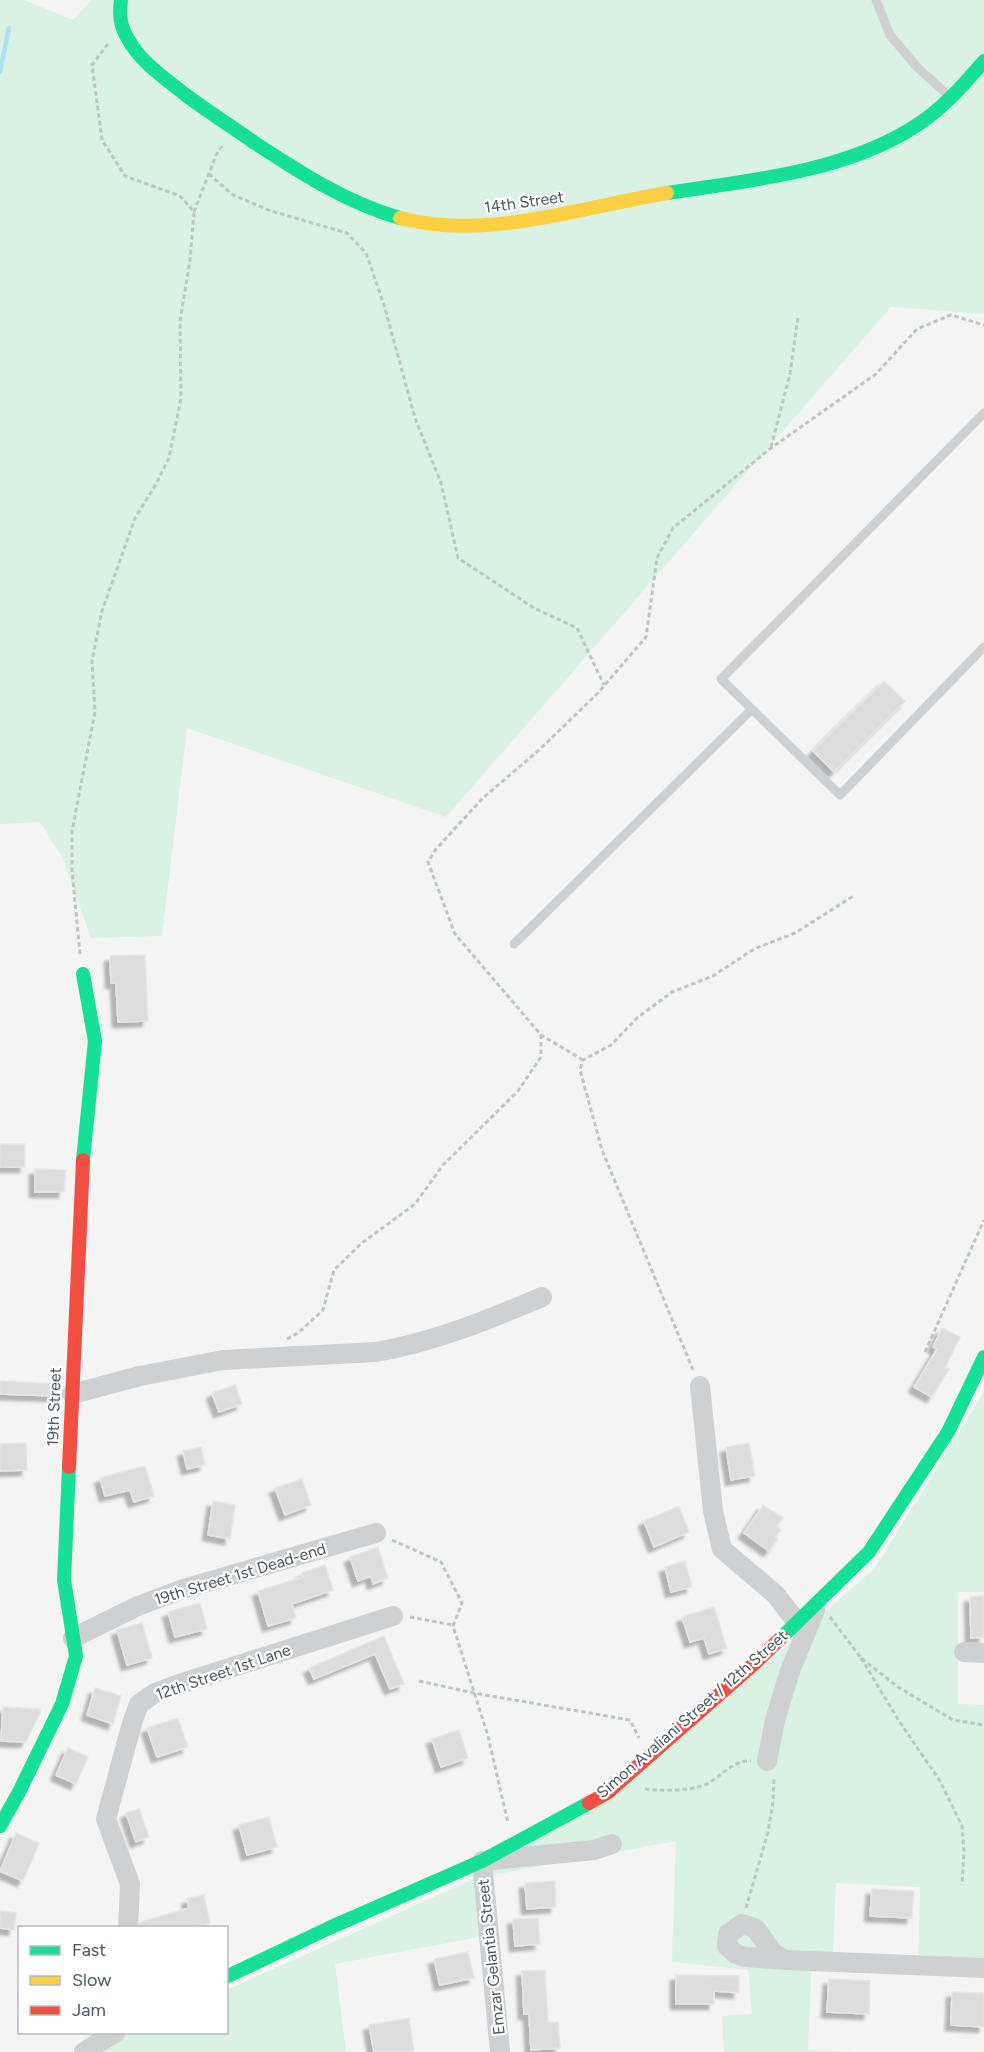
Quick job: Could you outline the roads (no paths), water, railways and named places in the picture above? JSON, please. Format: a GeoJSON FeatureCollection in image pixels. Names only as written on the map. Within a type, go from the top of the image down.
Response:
{"type":"FeatureCollection","features":[{"type":"Feature","properties":{"kind":"street","name":"14th Street"},"geometry":{"type":"LineString","coordinates":[[121,0],[119,4],[121,25],[130,43],[149,66],[234,129],[317,183],[382,213],[411,221],[459,226],[544,217],[634,198],[802,169],[844,158],[885,143],[930,117],[952,98],[984,61]]}},
{"type":"Feature","properties":{"kind":"street","name":"19th Street"},"geometry":{"type":"LineString","coordinates":[[0,1826],[62,1704],[76,1656],[64,1580],[80,1185],[95,1041],[82,974]]}},
{"type":"Feature","properties":{"kind":"street"},"geometry":{"type":"LineString","coordinates":[[72,1394],[140,1376],[223,1360],[376,1352],[400,1348],[474,1326],[542,1297]]}},
{"type":"Feature","properties":{"kind":"street","name":"Simon Avaliani Street / 12th Street"},"geometry":{"type":"LineString","coordinates":[[228,1976],[329,1928],[482,1861],[607,1793],[754,1664],[869,1552],[948,1432],[984,1357]]}},
{"type":"Feature","properties":{"kind":"street"},"geometry":{"type":"LineString","coordinates":[[700,1386],[713,1511],[722,1549],[775,1594],[797,1622]]}},
{"type":"Feature","properties":{"kind":"street","name":"19th Street 1st Dead-end"},"geometry":{"type":"LineString","coordinates":[[73,1638],[138,1606],[183,1589],[376,1533]]}},
{"type":"Feature","properties":{"kind":"street"},"geometry":{"type":"LineString","coordinates":[[767,1761],[775,1720],[790,1671],[818,1601]]}},
{"type":"Feature","properties":{"kind":"street","name":"12th Street 1st Lane"},"geometry":{"type":"LineString","coordinates":[[128,1926],[130,1884],[106,1819],[139,1704],[176,1685],[393,1616]]}},
{"type":"Feature","properties":{"kind":"street"},"geometry":{"type":"LineString","coordinates":[[964,1652],[984,1653]]}},
{"type":"Feature","properties":{"kind":"street"},"geometry":{"type":"LineString","coordinates":[[482,1861],[594,1850],[612,1844]]}},
{"type":"Feature","properties":{"kind":"street","name":"Emzar Gelantia Street"},"geometry":{"type":"LineString","coordinates":[[482,1861],[500,2052]]}},
{"type":"Feature","properties":{"kind":"street"},"geometry":{"type":"LineString","coordinates":[[786,1960],[774,1954],[755,1928],[742,1924],[728,1934],[727,1946],[736,1954],[745,1957],[786,1960],[984,1968]]}},
{"type":"Feature","properties":{"kind":"street"},"geometry":{"type":"LineString","coordinates":[[84,2052],[109,2034]]}},
{"type":"Feature","properties":{"kind":"lane"},"geometry":{"type":"LineString","coordinates":[[876,0],[890,35],[917,67],[952,98]]}},
{"type":"Feature","properties":{"kind":"lane"},"geometry":{"type":"LineString","coordinates":[[984,413],[722,679],[840,795],[984,647]]}},
{"type":"Feature","properties":{"kind":"lane"},"geometry":{"type":"LineString","coordinates":[[514,944],[751,710]]}},
{"type":"Feature","properties":{"kind":"waterway"},"geometry":{"type":"LineString","coordinates":[[0,72],[9,28]]}}]}
